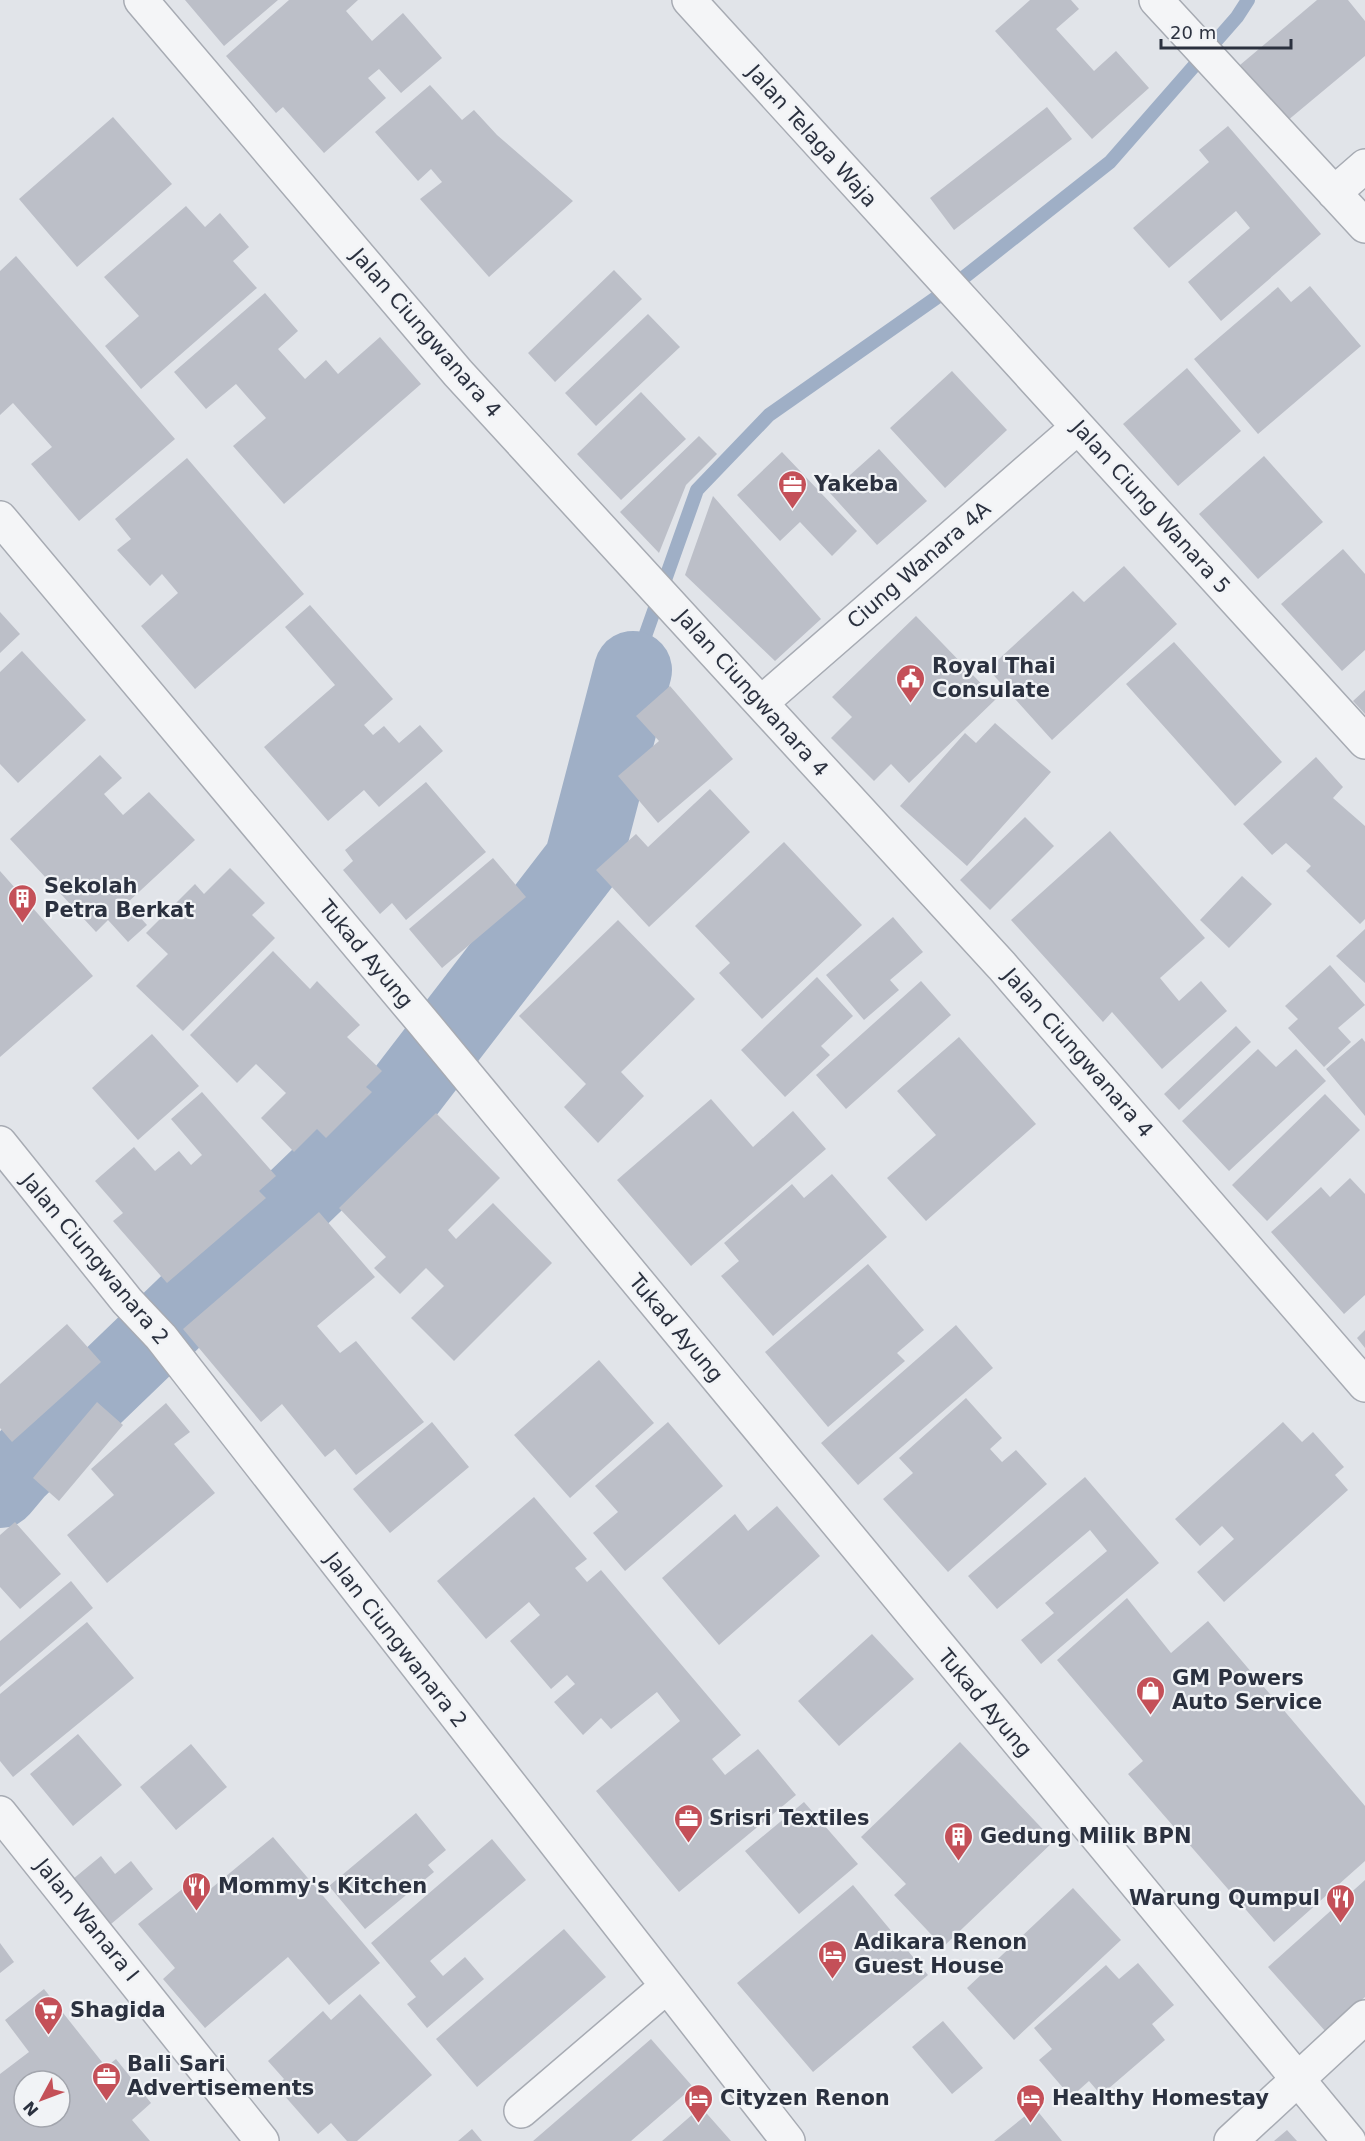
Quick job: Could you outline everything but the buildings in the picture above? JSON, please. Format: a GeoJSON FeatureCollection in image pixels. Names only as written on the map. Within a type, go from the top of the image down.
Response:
{"type":"FeatureCollection","features":[{"type":"Feature","properties":{"kind":"street","name":"Jalan Ciungwanara 4"},"geometry":{"type":"LineString","coordinates":[[141,0],[458,373],[684,616],[1002,966],[1365,1385]]}},
{"type":"Feature","properties":{"kind":"street","name":"Jalan Telaga Waja"},"geometry":{"type":"LineString","coordinates":[[689,0],[936,273]]}},
{"type":"Feature","properties":{"kind":"street"},"geometry":{"type":"LineString","coordinates":[[1156,0],[1178,27],[1365,226]]}},
{"type":"Feature","properties":{"kind":"street"},"geometry":{"type":"LineString","coordinates":[[1334,193],[1365,166]]}},
{"type":"Feature","properties":{"kind":"street","name":"Jalan Ciung Wanara 5"},"geometry":{"type":"LineString","coordinates":[[936,273],[972,308],[1365,742]]}},
{"type":"Feature","properties":{"kind":"street","name":"Ciung Wanara 4A"},"geometry":{"type":"LineString","coordinates":[[761,703],[1078,427]]}},
{"type":"Feature","properties":{"kind":"street","name":"Tukad Ayung"},"geometry":{"type":"LineString","coordinates":[[0,518],[422,1021],[1349,2141]]}},
{"type":"Feature","properties":{"kind":"street","name":"Jalan Ciungwanara 2"},"geometry":{"type":"LineString","coordinates":[[0,1143],[127,1301],[161,1337],[666,1988],[788,2141]]}},
{"type":"Feature","properties":{"kind":"street","name":"Jalan Wanara I"},"geometry":{"type":"LineString","coordinates":[[0,1813],[262,2141]]}},
{"type":"Feature","properties":{"kind":"street"},"geometry":{"type":"LineString","coordinates":[[521,2110],[666,1988]]}},
{"type":"Feature","properties":{"kind":"street"},"geometry":{"type":"LineString","coordinates":[[1231,2141],[1365,2017]]}},
{"type":"Feature","properties":{"kind":"waterway"},"geometry":{"type":"LineString","coordinates":[[633,670],[697,490],[769,415],[953,286],[1110,162],[1237,17],[1248,0]]}},
{"type":"Feature","properties":{"kind":"waterway"},"geometry":{"type":"LineString","coordinates":[[0,1489],[16,1470],[396,1104],[583,861],[633,670]]}},
{"type":"Feature","properties":{"kind":"place","name":"Yakeba"},"geometry":{"type":"Point","coordinates":[793,510]}},
{"type":"Feature","properties":{"kind":"place","name":"Royal Thai Consulate"},"geometry":{"type":"Point","coordinates":[911,704]}},
{"type":"Feature","properties":{"kind":"place","name":"Sekolah Petra Berkat"},"geometry":{"type":"Point","coordinates":[23,924]}},
{"type":"Feature","properties":{"kind":"place","name":"GM Powers Auto Service"},"geometry":{"type":"Point","coordinates":[1151,1716]}},
{"type":"Feature","properties":{"kind":"place","name":"Srisri Textiles"},"geometry":{"type":"Point","coordinates":[688,1844]}},
{"type":"Feature","properties":{"kind":"place","name":"Gedung Milik BPN"},"geometry":{"type":"Point","coordinates":[959,1862]}},
{"type":"Feature","properties":{"kind":"place","name":"Mommy's Kitchen"},"geometry":{"type":"Point","coordinates":[197,1912]}},
{"type":"Feature","properties":{"kind":"place","name":"Warung Qumpul"},"geometry":{"type":"Point","coordinates":[1341,1924]}},
{"type":"Feature","properties":{"kind":"place","name":"Adikara Renon Guest House"},"geometry":{"type":"Point","coordinates":[833,1980]}},
{"type":"Feature","properties":{"kind":"place","name":"Shagida"},"geometry":{"type":"Point","coordinates":[49,2036]}},
{"type":"Feature","properties":{"kind":"place","name":"Bali Sari Advertisements"},"geometry":{"type":"Point","coordinates":[106,2102]}},
{"type":"Feature","properties":{"kind":"place","name":"Cityzen Renon"},"geometry":{"type":"Point","coordinates":[699,2124]}},
{"type":"Feature","properties":{"kind":"place","name":"Healthy Homestay"},"geometry":{"type":"Point","coordinates":[1031,2124]}}]}
